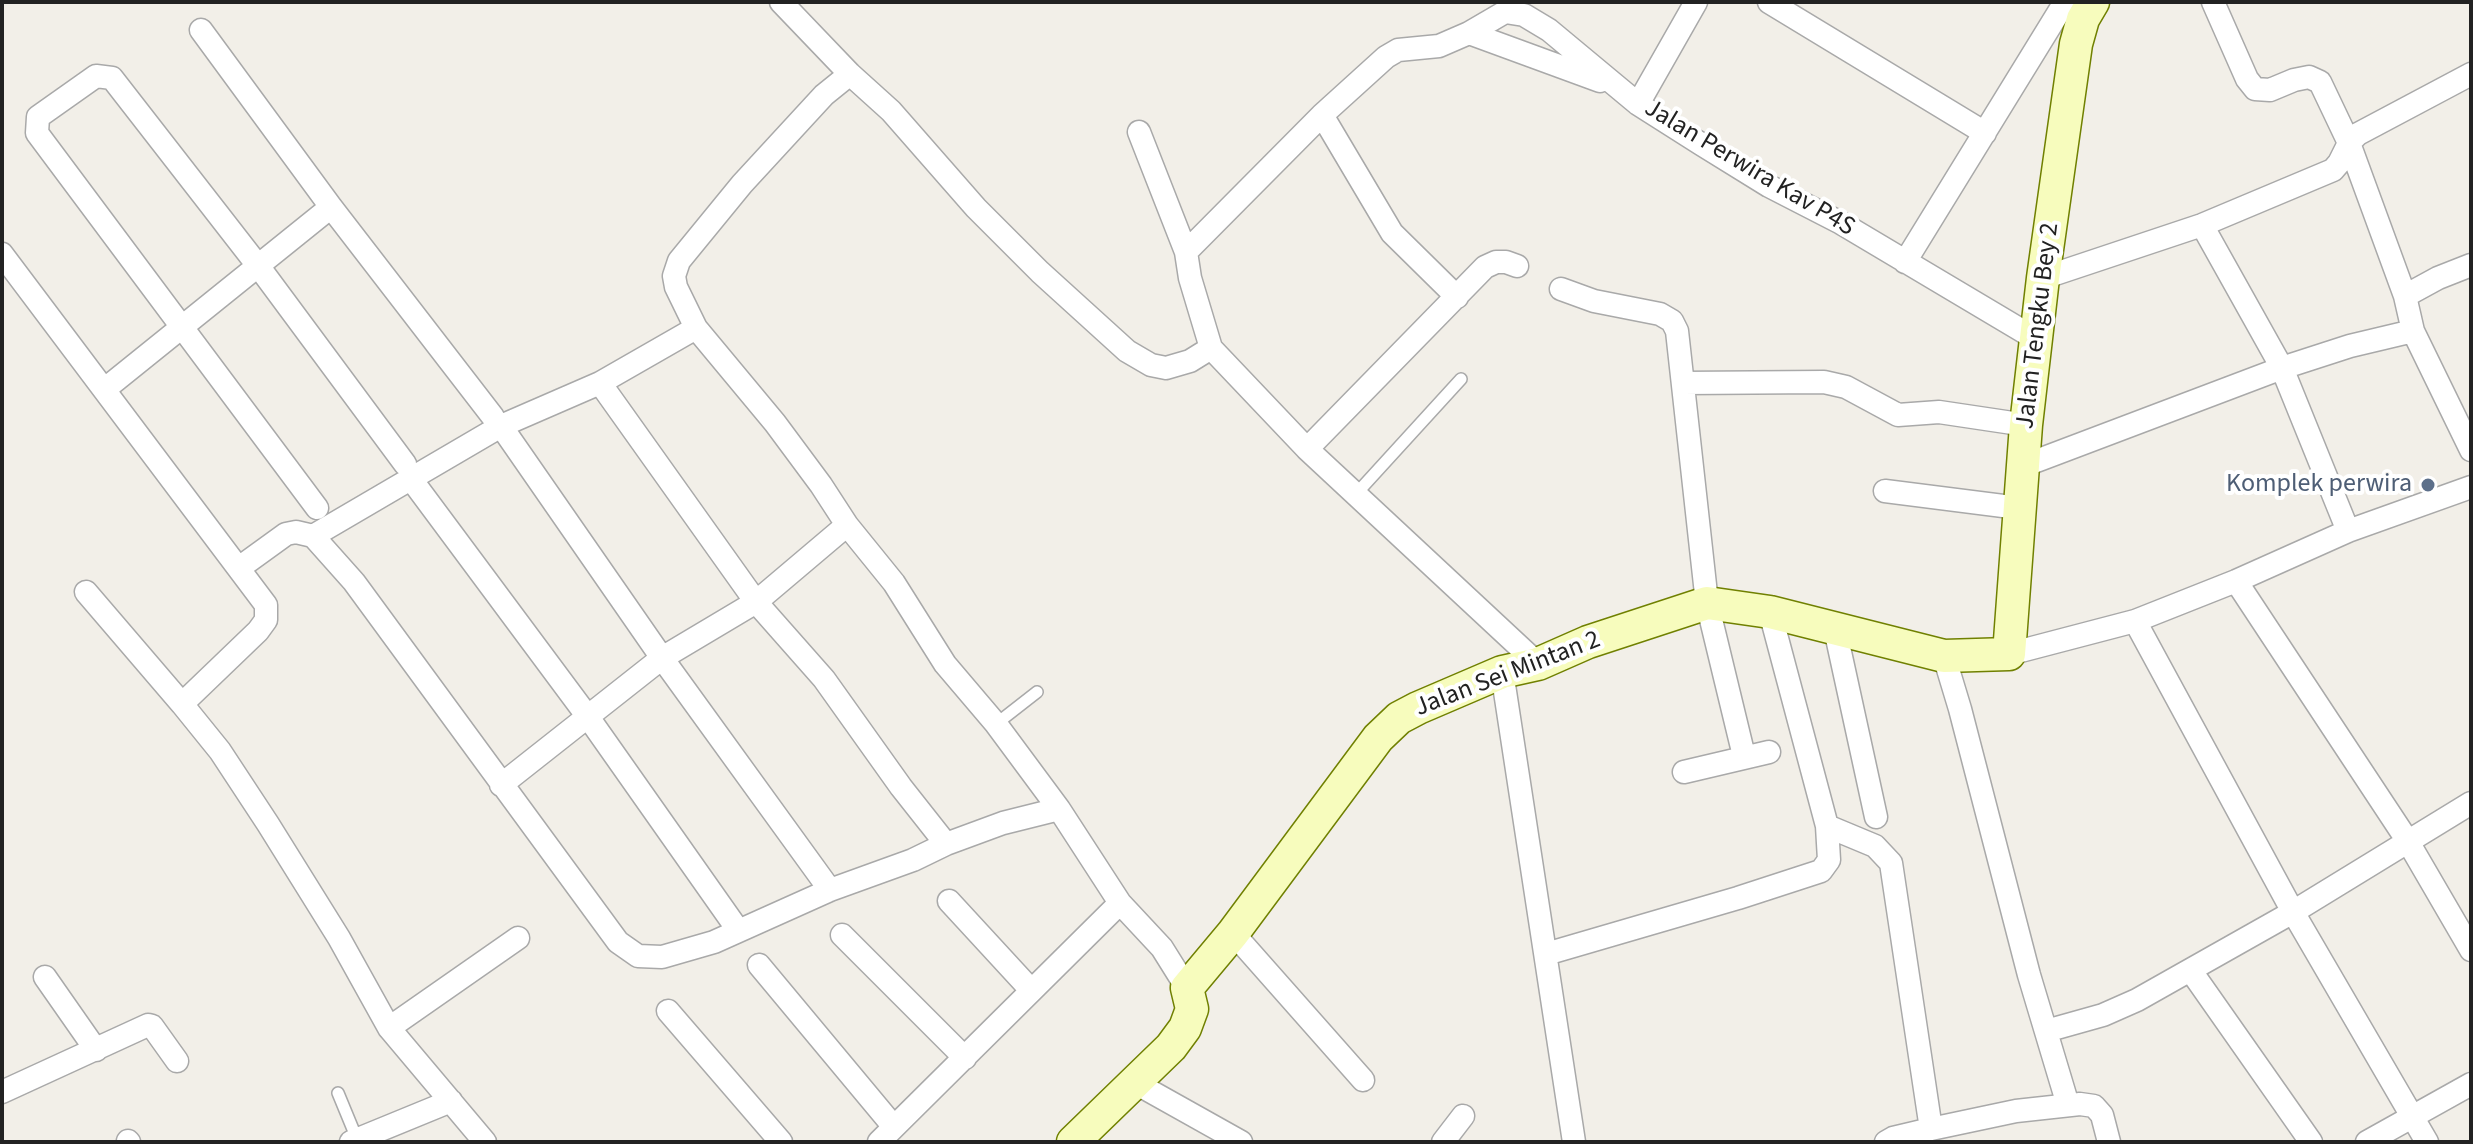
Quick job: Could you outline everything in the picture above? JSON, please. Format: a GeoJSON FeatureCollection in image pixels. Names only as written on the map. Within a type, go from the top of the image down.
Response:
{"type":"FeatureCollection","features":[{"type":"Feature","properties":{"kind":"street"},"geometry":{"type":"LineString","coordinates":[[781,2],[850,74],[891,111],[976,208],[1040,272],[1127,351],[1151,365],[1166,368],[1190,361],[1211,348]]}},
{"type":"Feature","properties":{"kind":"street"},"geometry":{"type":"LineString","coordinates":[[1638,104],[1696,2]]}},
{"type":"Feature","properties":{"kind":"street"},"geometry":{"type":"LineString","coordinates":[[1769,2],[1985,133]]}},
{"type":"Feature","properties":{"kind":"street"},"geometry":{"type":"LineString","coordinates":[[1905,262],[2065,2]]}},
{"type":"Feature","properties":{"kind":"street","name":"Jalan Tengku Bey 2"},"geometry":{"type":"LineString","coordinates":[[2009,654],[2026,425],[2043,278],[2076,44],[2091,2]]}},
{"type":"Feature","properties":{"kind":"street"},"geometry":{"type":"LineString","coordinates":[[2213,2],[2247,79],[2255,89],[2270,90],[2309,77],[2320,82],[2349,143],[2405,296],[2413,331],[2471,450]]}},
{"type":"Feature","properties":{"kind":"street","name":"Jalan Perwira Kav P4S"},"geometry":{"type":"LineString","coordinates":[[1186,252],[1322,115],[1386,57],[1398,50],[1439,46],[1505,12],[1524,15],[1549,30],[1638,104],[1769,186],[1841,223],[2036,339]]}},
{"type":"Feature","properties":{"kind":"street"},"geometry":{"type":"LineString","coordinates":[[201,30],[331,207],[497,421],[662,658],[830,890]]}},
{"type":"Feature","properties":{"kind":"street"},"geometry":{"type":"LineString","coordinates":[[1469,33],[1616,87]]}},
{"type":"Feature","properties":{"kind":"street"},"geometry":{"type":"LineString","coordinates":[[850,74],[824,95],[742,184],[679,261],[674,276],[676,287],[696,328],[775,423],[847,525],[894,583],[945,664],[996,724],[1059,809],[1120,903],[1162,948],[1187,988],[1192,1009],[1185,1028],[1171,1047],[1132,1081],[1073,1142]]}},
{"type":"Feature","properties":{"kind":"street"},"geometry":{"type":"LineString","coordinates":[[2043,278],[2202,225],[2333,170],[2358,134],[2471,74]]}},
{"type":"Feature","properties":{"kind":"street"},"geometry":{"type":"LineString","coordinates":[[317,508],[37,133],[38,117],[96,76],[112,78],[259,267],[588,717],[738,930]]}},
{"type":"Feature","properties":{"kind":"street"},"geometry":{"type":"LineString","coordinates":[[1322,115],[1392,233],[1457,297]]}},
{"type":"Feature","properties":{"kind":"street"},"geometry":{"type":"LineString","coordinates":[[1139,132],[1186,252],[1190,278],[1211,348],[1307,449],[1538,664]]}},
{"type":"Feature","properties":{"kind":"street"},"geometry":{"type":"LineString","coordinates":[[105,389],[331,207]]}},
{"type":"Feature","properties":{"kind":"street"},"geometry":{"type":"LineString","coordinates":[[2202,225],[2282,368],[2348,531]]}},
{"type":"Feature","properties":{"kind":"street"},"geometry":{"type":"LineString","coordinates":[[2,254],[266,605],[266,620],[182,704]]}},
{"type":"Feature","properties":{"kind":"street"},"geometry":{"type":"LineString","coordinates":[[1307,449],[1485,267],[1496,262],[1517,266]]}},
{"type":"Feature","properties":{"kind":"street"},"geometry":{"type":"LineString","coordinates":[[2405,296],[2471,265]]}},
{"type":"Feature","properties":{"kind":"street"},"geometry":{"type":"LineString","coordinates":[[1561,289],[1594,301],[1660,314],[1672,321],[1677,331],[1707,603],[1744,756]]}},
{"type":"Feature","properties":{"kind":"street"},"geometry":{"type":"LineString","coordinates":[[313,536],[408,471],[497,421],[600,383],[696,328]]}},
{"type":"Feature","properties":{"kind":"street"},"geometry":{"type":"LineString","coordinates":[[2023,466],[2282,368],[2350,346],[2413,331]]}},
{"type":"Feature","properties":{"kind":"street"},"geometry":{"type":"LineString","coordinates":[[1683,383],[1824,382],[1846,387],[1898,415],[1939,412],[2026,425]]}},
{"type":"Feature","properties":{"kind":"street"},"geometry":{"type":"LineString","coordinates":[[600,383],[756,602],[824,679],[946,844]]}},
{"type":"Feature","properties":{"kind":"street"},"geometry":{"type":"LineString","coordinates":[[2009,654],[2135,621],[2236,581],[2348,531],[2471,487]]}},
{"type":"Feature","properties":{"kind":"street"},"geometry":{"type":"LineString","coordinates":[[1885,491],[2019,508]]}},
{"type":"Feature","properties":{"kind":"street"},"geometry":{"type":"LineString","coordinates":[[501,785],[662,658],[756,602],[847,525]]}},
{"type":"Feature","properties":{"kind":"street"},"geometry":{"type":"LineString","coordinates":[[239,568],[286,534],[296,532],[313,536],[354,582],[618,942],[638,956],[662,957],[714,942],[830,890],[913,860],[946,844],[1003,823],[1059,809]]}},
{"type":"Feature","properties":{"kind":"street"},"geometry":{"type":"LineString","coordinates":[[2236,581],[2407,840],[2471,950]]}},
{"type":"Feature","properties":{"kind":"street"},"geometry":{"type":"LineString","coordinates":[[86,592],[220,751],[339,938],[389,1028],[485,1142]]}},
{"type":"Feature","properties":{"kind":"street","name":"Jalan Sei Mintan 2"},"geometry":{"type":"LineString","coordinates":[[1187,988],[1233,933],[1378,738],[1399,718],[1452,692],[1502,672],[1538,664],[1588,642],[1707,603],[1770,612],[1944,656],[2009,654]]}},
{"type":"Feature","properties":{"kind":"street"},"geometry":{"type":"LineString","coordinates":[[1546,954],[1821,871],[1829,860],[1827,826],[1770,612]]}},
{"type":"Feature","properties":{"kind":"street"},"geometry":{"type":"LineString","coordinates":[[2135,621],[2293,912],[2427,1142]]}},
{"type":"Feature","properties":{"kind":"street"},"geometry":{"type":"LineString","coordinates":[[1835,629],[1876,817]]}},
{"type":"Feature","properties":{"kind":"street"},"geometry":{"type":"LineString","coordinates":[[1944,656],[2029,975],[2068,1105]]}},
{"type":"Feature","properties":{"kind":"street"},"geometry":{"type":"LineString","coordinates":[[1502,672],[1574,1142]]}},
{"type":"Feature","properties":{"kind":"street"},"geometry":{"type":"LineString","coordinates":[[1684,772],[1769,752]]}},
{"type":"Feature","properties":{"kind":"street"},"geometry":{"type":"LineString","coordinates":[[2046,1031],[2103,1015],[2137,1000],[2293,912],[2471,803]]}},
{"type":"Feature","properties":{"kind":"street"},"geometry":{"type":"LineString","coordinates":[[1827,826],[1875,846],[1891,863],[1931,1129]]}},
{"type":"Feature","properties":{"kind":"street"},"geometry":{"type":"LineString","coordinates":[[949,901],[1031,990]]}},
{"type":"Feature","properties":{"kind":"street"},"geometry":{"type":"LineString","coordinates":[[759,965],[887,1134],[1120,903]]}},
{"type":"Feature","properties":{"kind":"street"},"geometry":{"type":"LineString","coordinates":[[1233,933],[1363,1080]]}},
{"type":"Feature","properties":{"kind":"street"},"geometry":{"type":"LineString","coordinates":[[842,935],[965,1058]]}},
{"type":"Feature","properties":{"kind":"street"},"geometry":{"type":"LineString","coordinates":[[389,1028],[518,938]]}},
{"type":"Feature","properties":{"kind":"street"},"geometry":{"type":"LineString","coordinates":[[2191,971],[2311,1142]]}},
{"type":"Feature","properties":{"kind":"street"},"geometry":{"type":"LineString","coordinates":[[45,977],[96,1050]]}},
{"type":"Feature","properties":{"kind":"street"},"geometry":{"type":"LineString","coordinates":[[668,1011],[781,1142]]}},
{"type":"Feature","properties":{"kind":"street"},"geometry":{"type":"LineString","coordinates":[[2,1092],[148,1025],[152,1026],[177,1061]]}},
{"type":"Feature","properties":{"kind":"street"},"geometry":{"type":"LineString","coordinates":[[1132,1081],[1241,1142]]}},
{"type":"Feature","properties":{"kind":"street"},"geometry":{"type":"LineString","coordinates":[[2367,1142],[2471,1084]]}},
{"type":"Feature","properties":{"kind":"street"},"geometry":{"type":"LineString","coordinates":[[354,1141],[451,1101]]}},
{"type":"Feature","properties":{"kind":"street"},"geometry":{"type":"LineString","coordinates":[[1886,1142],[2016,1111],[2068,1105],[2094,1106],[2102,1115],[2109,1142]]}},
{"type":"Feature","properties":{"kind":"street"},"geometry":{"type":"LineString","coordinates":[[1443,1142],[1463,1116]]}},
{"type":"Feature","properties":{"kind":"lane"},"geometry":{"type":"LineString","coordinates":[[1356,494],[1461,379]]}},
{"type":"Feature","properties":{"kind":"lane"},"geometry":{"type":"LineString","coordinates":[[996,724],[1037,692]]}},
{"type":"Feature","properties":{"kind":"lane"},"geometry":{"type":"LineString","coordinates":[[338,1093],[354,1141]]}},
{"type":"Feature","properties":{"kind":"place","name":"Komplek perwira"},"geometry":{"type":"Point","coordinates":[2428,485]}}]}
